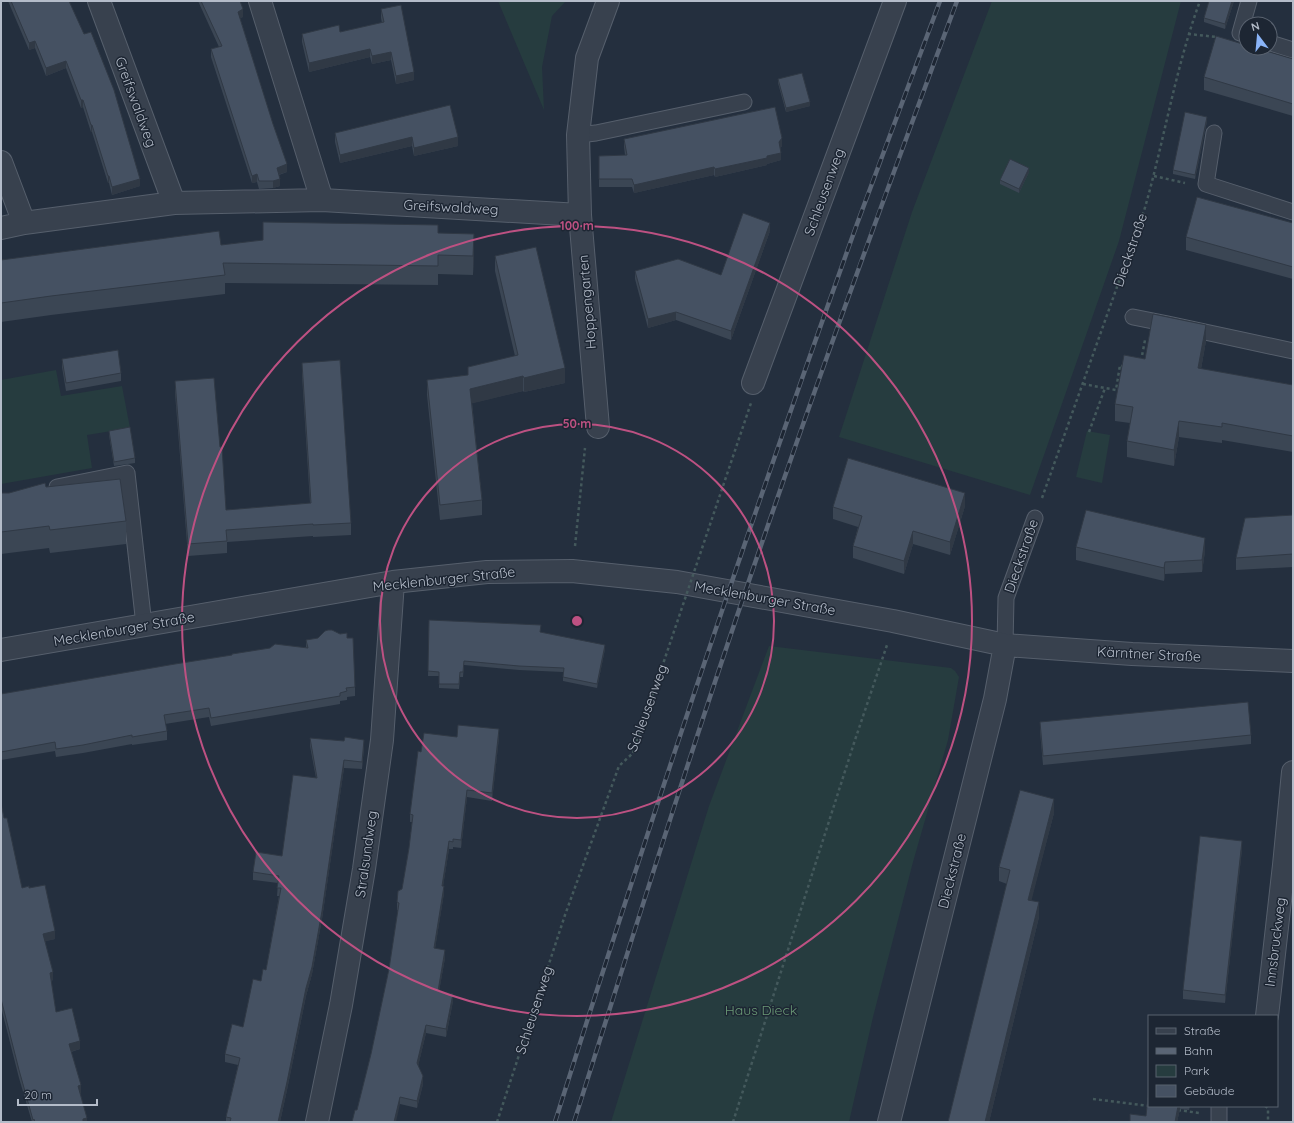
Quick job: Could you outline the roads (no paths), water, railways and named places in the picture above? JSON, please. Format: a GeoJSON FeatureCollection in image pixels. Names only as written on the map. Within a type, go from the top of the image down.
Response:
{"type":"FeatureCollection","features":[{"type":"Feature","properties":{"kind":"street","name":"Greifswaldweg"},"geometry":{"type":"LineString","coordinates":[[99,1],[174,203]]}},
{"type":"Feature","properties":{"kind":"street"},"geometry":{"type":"LineString","coordinates":[[260,1],[322,200]]}},
{"type":"Feature","properties":{"kind":"street","name":"Hoppengarten"},"geometry":{"type":"LineString","coordinates":[[598,427],[580,215],[578,135],[587,58],[608,1]]}},
{"type":"Feature","properties":{"kind":"street","name":"Schleusenweg"},"geometry":{"type":"LineString","coordinates":[[752,393],[895,1]]}},
{"type":"Feature","properties":{"kind":"street"},"geometry":{"type":"LineString","coordinates":[[1,162],[24,223]]}},
{"type":"Feature","properties":{"kind":"street","name":"Greifswaldweg"},"geometry":{"type":"LineString","coordinates":[[1,228],[24,223],[174,203],[322,200],[580,215]]}},
{"type":"Feature","properties":{"kind":"street","name":"Mecklenburger Straße"},"geometry":{"type":"LineString","coordinates":[[1,650],[393,582],[487,572],[572,571],[677,582],[893,621],[1005,645]]}},
{"type":"Feature","properties":{"kind":"street","name":"Stralsundweg"},"geometry":{"type":"LineString","coordinates":[[317,1122],[341,1005],[364,869],[382,740],[393,582]]}},
{"type":"Feature","properties":{"kind":"street","name":"Kärntner Straße"},"geometry":{"type":"LineString","coordinates":[[1005,645],[1132,654],[1293,660]]}},
{"type":"Feature","properties":{"kind":"street","name":"Dieckstraße"},"geometry":{"type":"LineString","coordinates":[[889,1122],[995,699],[1005,645]]}},
{"type":"Feature","properties":{"kind":"street","name":"Innsbruckweg"},"geometry":{"type":"LineString","coordinates":[[1267,1015],[1293,772]]}},
{"type":"Feature","properties":{"kind":"lane"},"geometry":{"type":"LineString","coordinates":[[1245,16],[1249,1]]}},
{"type":"Feature","properties":{"kind":"lane"},"geometry":{"type":"LineString","coordinates":[[1278,45],[1293,50]]}},
{"type":"Feature","properties":{"kind":"lane"},"geometry":{"type":"LineString","coordinates":[[578,135],[596,133],[744,102]]}},
{"type":"Feature","properties":{"kind":"lane"},"geometry":{"type":"LineString","coordinates":[[1214,133],[1206,184],[1293,212]]}},
{"type":"Feature","properties":{"kind":"lane"},"geometry":{"type":"LineString","coordinates":[[1132,317],[1293,351]]}},
{"type":"Feature","properties":{"kind":"lane"},"geometry":{"type":"LineString","coordinates":[[46,490],[127,473],[144,625]]}},
{"type":"Feature","properties":{"kind":"lane","name":"Dieckstraße"},"geometry":{"type":"LineString","coordinates":[[1005,645],[1006,598],[1035,518]]}},
{"type":"Feature","properties":{"kind":"railway"},"geometry":{"type":"LineString","coordinates":[[555,1122],[627,896],[739,559],[857,224],[940,1]]}},
{"type":"Feature","properties":{"kind":"railway"},"geometry":{"type":"LineString","coordinates":[[574,1122],[723,658],[842,315],[957,1]]}},
{"type":"Feature","properties":{"kind":"park label","name":"Haus Dieck"},"geometry":{"type":"Point","coordinates":[761,1010]}}]}
